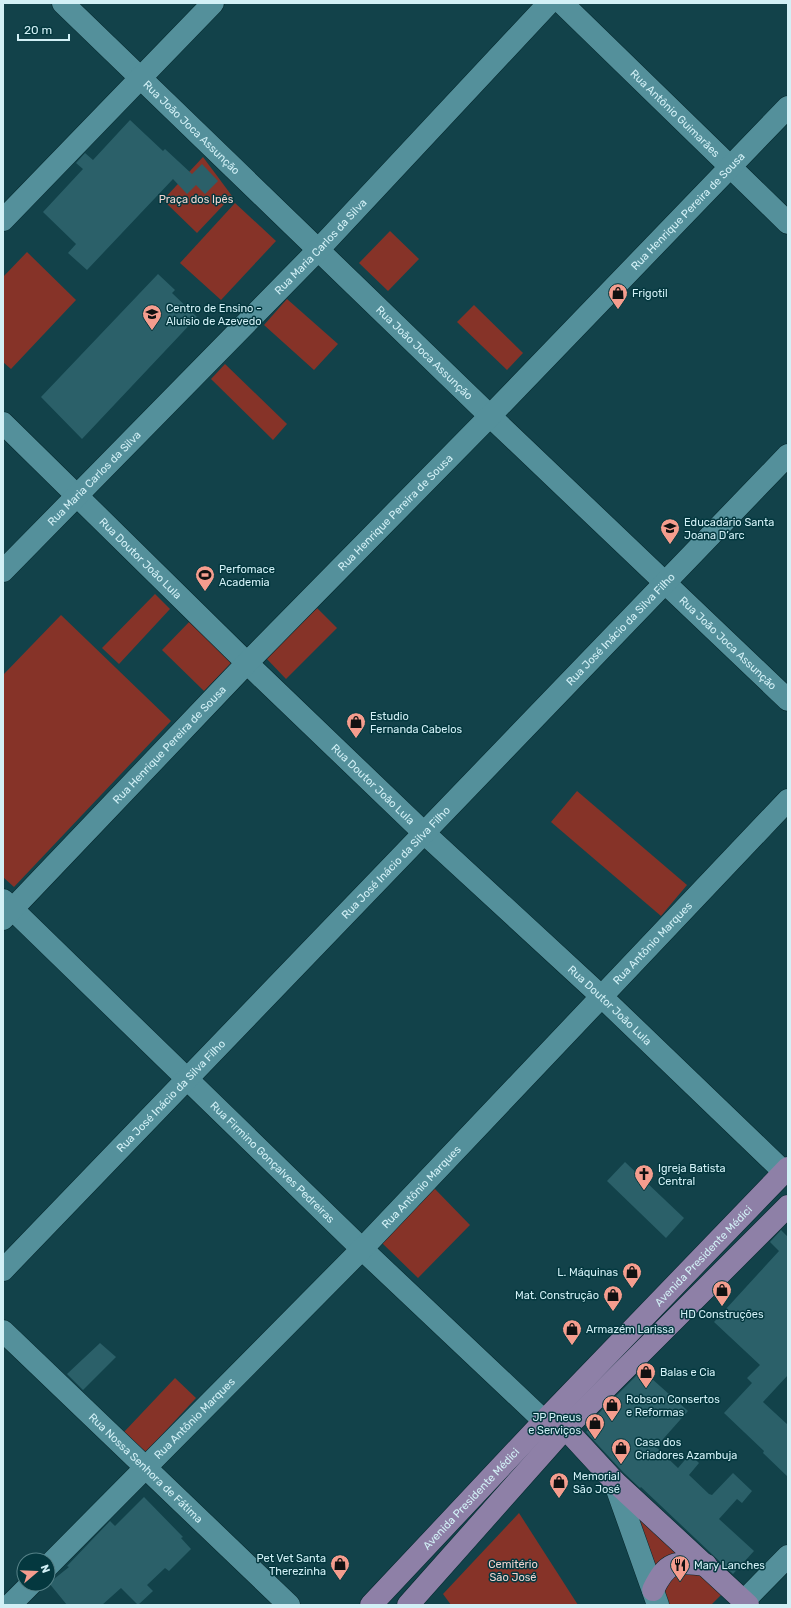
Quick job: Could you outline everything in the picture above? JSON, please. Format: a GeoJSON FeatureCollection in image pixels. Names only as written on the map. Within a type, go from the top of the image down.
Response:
{"type":"FeatureCollection","features":[{"type":"Feature","properties":{"kind":"main road","name":"Avenida Presidente Médici"},"geometry":{"type":"LineString","coordinates":[[371,1605],[394,1579],[668,1295],[786,1170]]}},
{"type":"Feature","properties":{"kind":"main road","name":"Avenida Presidente Médici"},"geometry":{"type":"LineString","coordinates":[[411,1601],[566,1429],[788,1206]]}},
{"type":"Feature","properties":{"kind":"main road"},"geometry":{"type":"LineString","coordinates":[[668,1295],[684,1312]]}},
{"type":"Feature","properties":{"kind":"main road"},"geometry":{"type":"LineString","coordinates":[[566,1429],[614,1481],[746,1603]]}},
{"type":"Feature","properties":{"kind":"main road"},"geometry":{"type":"LineString","coordinates":[[656,1598],[664,1570],[674,1564],[684,1563],[706,1565]]}},
{"type":"Feature","properties":{"kind":"main road"},"geometry":{"type":"LineString","coordinates":[[394,1579],[411,1601]]}},
{"type":"Feature","properties":{"kind":"street","name":"Rua João Joca Assunção"},"geometry":{"type":"LineString","coordinates":[[63,3],[490,416],[788,700]]}},
{"type":"Feature","properties":{"kind":"street"},"geometry":{"type":"LineString","coordinates":[[3,220],[213,3]]}},
{"type":"Feature","properties":{"kind":"street","name":"Rua Maria Carlos da Silva"},"geometry":{"type":"LineString","coordinates":[[3,571],[318,250],[549,3]]}},
{"type":"Feature","properties":{"kind":"street","name":"Rua Antônio Guimarães"},"geometry":{"type":"LineString","coordinates":[[562,3],[788,223]]}},
{"type":"Feature","properties":{"kind":"street","name":"Rua Henrique Pereira de Sousa"},"geometry":{"type":"LineString","coordinates":[[6,909],[490,416],[788,107]]}},
{"type":"Feature","properties":{"kind":"street","name":"Rua Doutor João Lula"},"geometry":{"type":"LineString","coordinates":[[3,423],[77,494],[246,663],[423,832],[602,996],[786,1170]]}},
{"type":"Feature","properties":{"kind":"street","name":"Rua José Inácio da Silva Filho"},"geometry":{"type":"LineString","coordinates":[[3,1270],[423,832],[788,455]]}},
{"type":"Feature","properties":{"kind":"street","name":"Rua Antônio Marques"},"geometry":{"type":"LineString","coordinates":[[56,1558],[362,1249],[788,800]]}},
{"type":"Feature","properties":{"kind":"street","name":"Rua Firmino Gonçalves Pedreiras"},"geometry":{"type":"LineString","coordinates":[[6,909],[544,1422]]}},
{"type":"Feature","properties":{"kind":"street","name":"Rua Nossa Senhora de Fátima"},"geometry":{"type":"LineString","coordinates":[[3,1331],[289,1605]]}},
{"type":"Feature","properties":{"kind":"street"},"geometry":{"type":"LineString","coordinates":[[614,1481],[656,1598]]}},
{"type":"Feature","properties":{"kind":"street"},"geometry":{"type":"LineString","coordinates":[[746,1603],[788,1556]]}},
{"type":"Feature","properties":{"kind":"street"},"geometry":{"type":"LineString","coordinates":[[10,1605],[22,1592]]}},
{"type":"Feature","properties":{"kind":"green space","name":"Praça dos Ipês"},"geometry":{"type":"Polygon","coordinates":[[[203,157],[232,196],[197,233],[163,200],[203,157]]]}},
{"type":"Feature","properties":{"kind":"green space"},"geometry":{"type":"Polygon","coordinates":[[[235,203],[276,241],[221,300],[180,263],[235,203]]]}},
{"type":"Feature","properties":{"kind":"green space"},"geometry":{"type":"Polygon","coordinates":[[[390,231],[419,259],[388,291],[359,263],[390,231]]]}},
{"type":"Feature","properties":{"kind":"green space"},"geometry":{"type":"Polygon","coordinates":[[[27,252],[76,300],[11,369],[3,362],[3,277],[27,252]]]}},
{"type":"Feature","properties":{"kind":"green space"},"geometry":{"type":"Polygon","coordinates":[[[287,299],[338,344],[314,370],[264,325],[287,299]]]}},
{"type":"Feature","properties":{"kind":"green space"},"geometry":{"type":"Polygon","coordinates":[[[474,305],[523,353],[507,370],[457,322],[474,305]]]}},
{"type":"Feature","properties":{"kind":"green space"},"geometry":{"type":"Polygon","coordinates":[[[225,364],[287,424],[273,440],[211,379],[225,364]]]}},
{"type":"Feature","properties":{"kind":"green space"},"geometry":{"type":"Polygon","coordinates":[[[155,594],[170,609],[119,664],[102,648],[155,594]]]}},
{"type":"Feature","properties":{"kind":"green space"},"geometry":{"type":"Polygon","coordinates":[[[317,608],[337,628],[286,679],[266,658],[317,608]]]}},
{"type":"Feature","properties":{"kind":"green space"},"geometry":{"type":"Polygon","coordinates":[[[61,615],[171,721],[14,887],[3,877],[3,675],[61,615]]]}},
{"type":"Feature","properties":{"kind":"green space"},"geometry":{"type":"Polygon","coordinates":[[[192,619],[234,660],[204,691],[162,650],[192,619]]]}},
{"type":"Feature","properties":{"kind":"green space"},"geometry":{"type":"Polygon","coordinates":[[[577,791],[687,885],[661,916],[551,822],[577,791]]]}},
{"type":"Feature","properties":{"kind":"green space"},"geometry":{"type":"Polygon","coordinates":[[[434,1188],[470,1225],[418,1278],[381,1242],[434,1188]]]}},
{"type":"Feature","properties":{"kind":"green space"},"geometry":{"type":"Polygon","coordinates":[[[175,1378],[196,1398],[146,1452],[124,1432],[175,1378]]]}},
{"type":"Feature","properties":{"kind":"green space"},"geometry":{"type":"Polygon","coordinates":[[[632,1504],[723,1593],[711,1605],[665,1605],[632,1504]]]}},
{"type":"Feature","properties":{"kind":"green space","name":"Cemitério São José"},"geometry":{"type":"Polygon","coordinates":[[[519,1513],[578,1605],[451,1605],[443,1594],[519,1513]]]}},
{"type":"Feature","properties":{"kind":"building"},"geometry":{"type":"Polygon","coordinates":[[[130,120],[163,151],[165,149],[192,174],[202,164],[218,181],[205,194],[196,185],[187,194],[173,179],[87,270],[68,253],[76,244],[43,212],[83,169],[76,163],[85,153],[93,160],[130,120]]]}},
{"type":"Feature","properties":{"kind":"building"},"geometry":{"type":"Polygon","coordinates":[[[158,274],[175,290],[172,293],[197,317],[82,439],[41,397],[158,274]]]}},
{"type":"Feature","properties":{"kind":"building"},"geometry":{"type":"Polygon","coordinates":[[[625,1162],[684,1218],[666,1238],[607,1181],[625,1162]]]}},
{"type":"Feature","properties":{"kind":"building"},"geometry":{"type":"Polygon","coordinates":[[[781,1230],[788,1237],[788,1375],[763,1402],[788,1425],[788,1477],[763,1453],[764,1451],[724,1413],[752,1383],[747,1378],[760,1365],[714,1322],[779,1251],[770,1242],[781,1230]]]}},
{"type":"Feature","properties":{"kind":"building"},"geometry":{"type":"Polygon","coordinates":[[[100,1343],[116,1357],[83,1390],[67,1374],[100,1343]]]}},
{"type":"Feature","properties":{"kind":"building"},"geometry":{"type":"Polygon","coordinates":[[[642,1370],[688,1411],[656,1447],[678,1468],[690,1454],[699,1463],[689,1475],[709,1494],[712,1495],[733,1473],[752,1491],[742,1503],[737,1499],[719,1519],[754,1551],[733,1574],[641,1487],[640,1488],[623,1472],[586,1432],[591,1427],[588,1424],[642,1370]]]}},
{"type":"Feature","properties":{"kind":"building"},"geometry":{"type":"Polygon","coordinates":[[[144,1497],[183,1537],[181,1538],[191,1549],[169,1571],[165,1568],[147,1585],[153,1591],[138,1605],[121,1588],[102,1605],[67,1605],[56,1592],[56,1577],[69,1567],[67,1566],[110,1521],[115,1526],[144,1497]]]}},
{"type":"Feature","properties":{"kind":"place","name":"Frigotil"},"geometry":{"type":"Point","coordinates":[618,310]}},
{"type":"Feature","properties":{"kind":"place","name":"Centro de Ensino - Aluísio de Azevedo"},"geometry":{"type":"Point","coordinates":[152,331]}},
{"type":"Feature","properties":{"kind":"place","name":"Educadário Santa Joana D’arc"},"geometry":{"type":"Point","coordinates":[670,545]}},
{"type":"Feature","properties":{"kind":"place","name":"Perfomace Academia"},"geometry":{"type":"Point","coordinates":[205,592]}},
{"type":"Feature","properties":{"kind":"place","name":"Estudio Fernanda Cabelos"},"geometry":{"type":"Point","coordinates":[356,739]}},
{"type":"Feature","properties":{"kind":"place","name":"Igreja Batista Central"},"geometry":{"type":"Point","coordinates":[644,1191]}},
{"type":"Feature","properties":{"kind":"place","name":"L. Máquinas"},"geometry":{"type":"Point","coordinates":[632,1289]}},
{"type":"Feature","properties":{"kind":"place","name":"HD Construções"},"geometry":{"type":"Point","coordinates":[722,1307]}},
{"type":"Feature","properties":{"kind":"place","name":"Mat. Construção"},"geometry":{"type":"Point","coordinates":[613,1312]}},
{"type":"Feature","properties":{"kind":"place","name":"Armazém Larissa"},"geometry":{"type":"Point","coordinates":[572,1346]}},
{"type":"Feature","properties":{"kind":"place","name":"Balas e Cia"},"geometry":{"type":"Point","coordinates":[646,1389]}},
{"type":"Feature","properties":{"kind":"place","name":"Robson Consertos e Reformas"},"geometry":{"type":"Point","coordinates":[612,1422]}},
{"type":"Feature","properties":{"kind":"place","name":"JP Pneus e Serviços"},"geometry":{"type":"Point","coordinates":[595,1440]}},
{"type":"Feature","properties":{"kind":"place","name":"Casa dos Criadores Azambuja"},"geometry":{"type":"Point","coordinates":[621,1465]}},
{"type":"Feature","properties":{"kind":"place","name":"Memorial São José"},"geometry":{"type":"Point","coordinates":[559,1499]}},
{"type":"Feature","properties":{"kind":"place","name":"Pet Vet Santa Therezinha"},"geometry":{"type":"Point","coordinates":[340,1581]}},
{"type":"Feature","properties":{"kind":"place","name":"Mary Lanches"},"geometry":{"type":"Point","coordinates":[680,1582]}}]}
